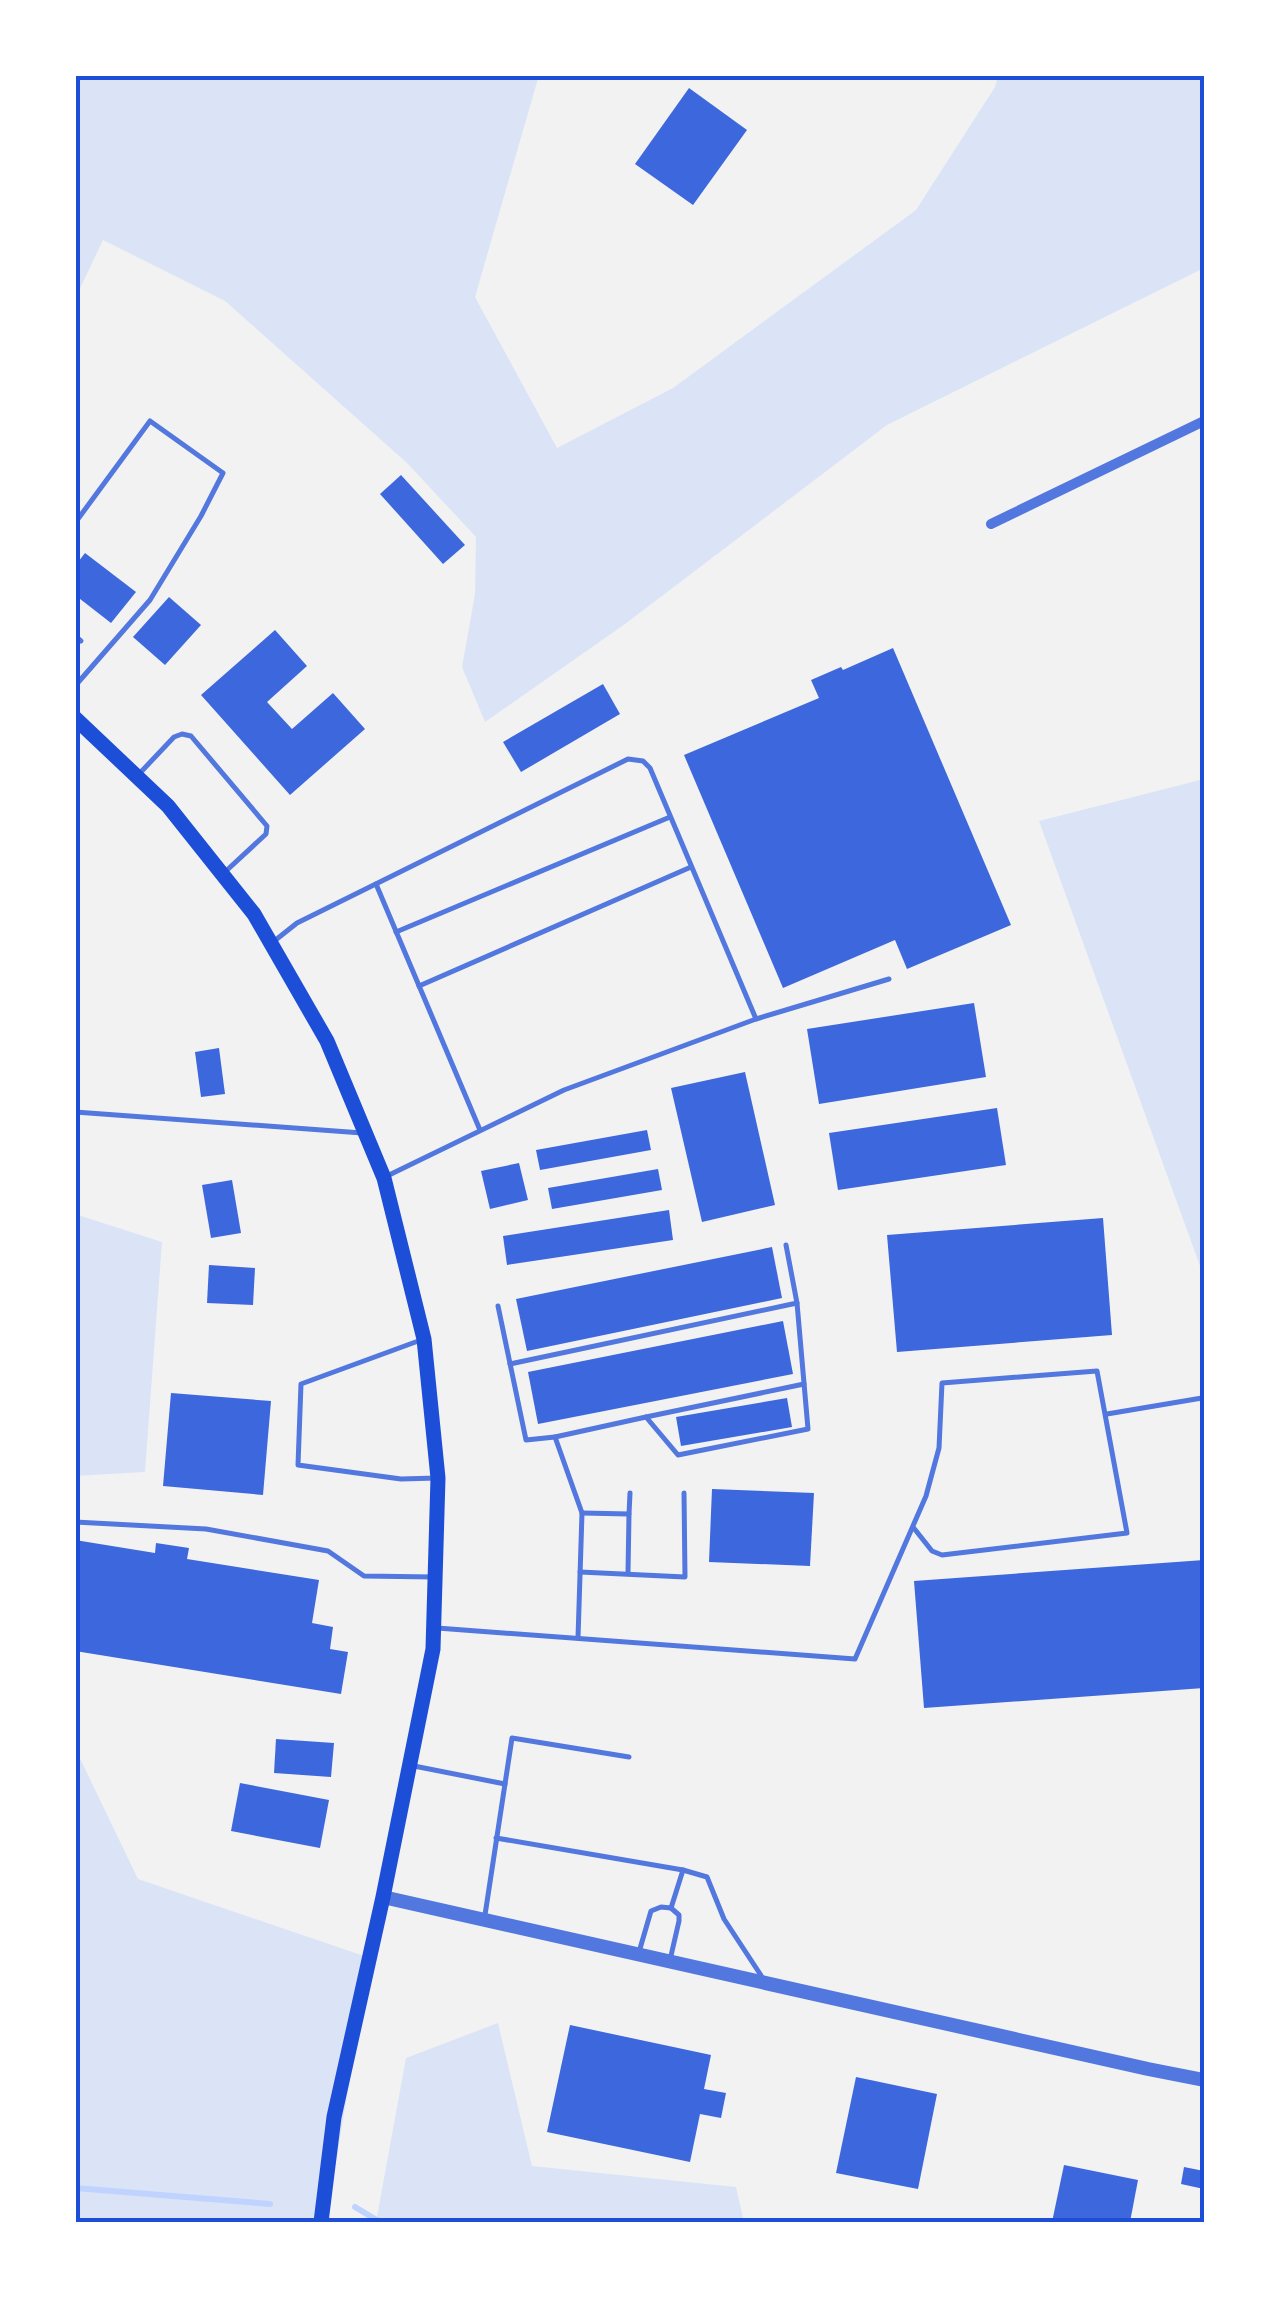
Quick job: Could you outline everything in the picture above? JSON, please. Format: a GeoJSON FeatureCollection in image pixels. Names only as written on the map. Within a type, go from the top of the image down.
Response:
{"type":"FeatureCollection","features":[{"type":"Feature","properties":{"kind":"main road"},"geometry":{"type":"LineString","coordinates":[[75,718],[168,806],[254,914],[327,1041],[384,1178],[424,1339],[438,1478],[433,1649],[384,1898],[334,2117],[321,2222]]}},
{"type":"Feature","properties":{"kind":"street"},"geometry":{"type":"LineString","coordinates":[[991,524],[1204,421]]}},
{"type":"Feature","properties":{"kind":"street"},"geometry":{"type":"LineString","coordinates":[[384,1898],[1204,2080]]}},
{"type":"Feature","properties":{"kind":"lane"},"geometry":{"type":"LineString","coordinates":[[75,523],[150,421],[223,474],[150,600],[75,686]]}},
{"type":"Feature","properties":{"kind":"lane"},"geometry":{"type":"LineString","coordinates":[[136,776],[174,737],[191,736],[266,826],[266,834],[222,874]]}},
{"type":"Feature","properties":{"kind":"lane"},"geometry":{"type":"LineString","coordinates":[[271,943],[297,923],[628,759],[642,761],[650,768],[756,1019]]}},
{"type":"Feature","properties":{"kind":"lane"},"geometry":{"type":"LineString","coordinates":[[396,932],[670,817]]}},
{"type":"Feature","properties":{"kind":"lane"},"geometry":{"type":"LineString","coordinates":[[419,986],[692,867]]}},
{"type":"Feature","properties":{"kind":"lane"},"geometry":{"type":"LineString","coordinates":[[376,884],[480,1130]]}},
{"type":"Feature","properties":{"kind":"lane"},"geometry":{"type":"LineString","coordinates":[[384,1178],[564,1090],[756,1019],[889,980]]}},
{"type":"Feature","properties":{"kind":"lane"},"geometry":{"type":"LineString","coordinates":[[75,1112],[365,1133]]}},
{"type":"Feature","properties":{"kind":"lane"},"geometry":{"type":"LineString","coordinates":[[646,1417],[678,1456],[808,1429],[796,1303],[786,1246]]}},
{"type":"Feature","properties":{"kind":"lane"},"geometry":{"type":"LineString","coordinates":[[510,1364],[796,1303]]}},
{"type":"Feature","properties":{"kind":"lane"},"geometry":{"type":"LineString","coordinates":[[498,1306],[526,1440],[805,1384]]}},
{"type":"Feature","properties":{"kind":"lane"},"geometry":{"type":"LineString","coordinates":[[424,1339],[302,1384],[298,1464],[401,1479],[438,1478]]}},
{"type":"Feature","properties":{"kind":"lane"},"geometry":{"type":"LineString","coordinates":[[434,1628],[855,1658],[926,1496],[939,1448],[942,1384],[1097,1371],[1128,1533],[942,1555],[932,1552],[913,1527]]}},
{"type":"Feature","properties":{"kind":"lane"},"geometry":{"type":"LineString","coordinates":[[1106,1414],[1202,1398],[1204,1414]]}},
{"type":"Feature","properties":{"kind":"lane"},"geometry":{"type":"LineString","coordinates":[[555,1437],[582,1513],[578,1638]]}},
{"type":"Feature","properties":{"kind":"lane"},"geometry":{"type":"LineString","coordinates":[[628,1573],[630,1493]]}},
{"type":"Feature","properties":{"kind":"lane"},"geometry":{"type":"LineString","coordinates":[[580,1572],[684,1577],[684,1493]]}},
{"type":"Feature","properties":{"kind":"lane"},"geometry":{"type":"LineString","coordinates":[[582,1513],[629,1514]]}},
{"type":"Feature","properties":{"kind":"lane"},"geometry":{"type":"LineString","coordinates":[[75,1522],[206,1529],[328,1551],[364,1576],[437,1577]]}},
{"type":"Feature","properties":{"kind":"lane"},"geometry":{"type":"LineString","coordinates":[[484,1920],[512,1738],[629,1757]]}},
{"type":"Feature","properties":{"kind":"lane"},"geometry":{"type":"LineString","coordinates":[[410,1765],[505,1784]]}},
{"type":"Feature","properties":{"kind":"lane"},"geometry":{"type":"LineString","coordinates":[[496,1838],[682,1870],[706,1878],[724,1919],[766,1984]]}},
{"type":"Feature","properties":{"kind":"lane"},"geometry":{"type":"LineString","coordinates":[[670,1908],[682,1870]]}},
{"type":"Feature","properties":{"kind":"lane"},"geometry":{"type":"LineString","coordinates":[[639,1954],[651,1911],[670,1908],[680,1922],[670,1962]]}},
{"type":"Feature","properties":{"kind":"shaded area"},"geometry":{"type":"Polygon","coordinates":[[[75,75],[539,75],[475,297],[557,448],[673,388],[916,210],[995,87],[998,75],[1204,75],[1204,268],[887,425],[625,624],[485,722],[462,667],[475,594],[476,537],[407,463],[225,301],[103,240],[75,299],[75,75]]]}},
{"type":"Feature","properties":{"kind":"shaded area"},"geometry":{"type":"Polygon","coordinates":[[[1204,779],[1204,1277],[1039,821],[1204,779]]]}},
{"type":"Feature","properties":{"kind":"shaded area"},"geometry":{"type":"Polygon","coordinates":[[[75,1214],[162,1242],[145,1472],[75,1476],[75,1214]]]}},
{"type":"Feature","properties":{"kind":"shaded area"},"geometry":{"type":"Polygon","coordinates":[[[75,1748],[138,1879],[370,1958],[326,2222],[75,2222],[75,1748]]]}},
{"type":"Feature","properties":{"kind":"shaded area"},"geometry":{"type":"Polygon","coordinates":[[[498,2023],[532,2166],[736,2187],[744,2222],[376,2222],[406,2058],[498,2023]]]}},
{"type":"Feature","properties":{"kind":"building"},"geometry":{"type":"Polygon","coordinates":[[[689,88],[747,130],[693,205],[635,164],[689,88]]]}},
{"type":"Feature","properties":{"kind":"building"},"geometry":{"type":"Polygon","coordinates":[[[401,475],[465,545],[443,564],[380,494],[401,475]]]}},
{"type":"Feature","properties":{"kind":"building"},"geometry":{"type":"Polygon","coordinates":[[[85,553],[136,592],[111,623],[75,595],[75,566],[85,553]]]}},
{"type":"Feature","properties":{"kind":"building"},"geometry":{"type":"Polygon","coordinates":[[[169,597],[201,625],[165,665],[133,637],[169,597]]]}},
{"type":"Feature","properties":{"kind":"building"},"geometry":{"type":"Polygon","coordinates":[[[275,630],[307,666],[267,702],[292,729],[333,693],[365,729],[290,795],[201,695],[275,630]]]}},
{"type":"Feature","properties":{"kind":"building"},"geometry":{"type":"Polygon","coordinates":[[[893,648],[1011,925],[907,969],[895,940],[783,988],[684,755],[819,698],[811,680],[893,648]]]}},
{"type":"Feature","properties":{"kind":"building"},"geometry":{"type":"Polygon","coordinates":[[[603,684],[620,714],[521,772],[503,742],[603,684]]]}},
{"type":"Feature","properties":{"kind":"building"},"geometry":{"type":"Polygon","coordinates":[[[974,1003],[986,1077],[819,1104],[807,1029],[974,1003]]]}},
{"type":"Feature","properties":{"kind":"building"},"geometry":{"type":"Polygon","coordinates":[[[219,1048],[225,1094],[201,1097],[195,1052],[219,1048]]]}},
{"type":"Feature","properties":{"kind":"building"},"geometry":{"type":"Polygon","coordinates":[[[745,1072],[775,1205],[702,1222],[671,1088],[745,1072]]]}},
{"type":"Feature","properties":{"kind":"building"},"geometry":{"type":"Polygon","coordinates":[[[997,1108],[1006,1165],[838,1190],[829,1133],[997,1108]]]}},
{"type":"Feature","properties":{"kind":"building"},"geometry":{"type":"Polygon","coordinates":[[[647,1130],[651,1150],[540,1170],[536,1150],[647,1130]]]}},
{"type":"Feature","properties":{"kind":"building"},"geometry":{"type":"Polygon","coordinates":[[[519,1163],[528,1200],[490,1209],[481,1171],[519,1163]]]}},
{"type":"Feature","properties":{"kind":"building"},"geometry":{"type":"Polygon","coordinates":[[[658,1169],[662,1190],[552,1209],[548,1188],[658,1169]]]}},
{"type":"Feature","properties":{"kind":"building"},"geometry":{"type":"Polygon","coordinates":[[[232,1180],[241,1233],[211,1238],[202,1185],[232,1180]]]}},
{"type":"Feature","properties":{"kind":"building"},"geometry":{"type":"Polygon","coordinates":[[[669,1210],[673,1240],[507,1265],[503,1236],[669,1210]]]}},
{"type":"Feature","properties":{"kind":"building"},"geometry":{"type":"Polygon","coordinates":[[[1103,1218],[1112,1335],[897,1352],[887,1235],[1103,1218]]]}},
{"type":"Feature","properties":{"kind":"building"},"geometry":{"type":"Polygon","coordinates":[[[772,1247],[782,1298],[527,1351],[516,1299],[772,1247]]]}},
{"type":"Feature","properties":{"kind":"building"},"geometry":{"type":"Polygon","coordinates":[[[209,1265],[255,1268],[253,1305],[207,1303],[209,1265]]]}},
{"type":"Feature","properties":{"kind":"building"},"geometry":{"type":"Polygon","coordinates":[[[783,1321],[793,1374],[538,1424],[528,1372],[783,1321]]]}},
{"type":"Feature","properties":{"kind":"building"},"geometry":{"type":"Polygon","coordinates":[[[171,1393],[271,1401],[263,1495],[163,1486],[171,1393]]]}},
{"type":"Feature","properties":{"kind":"building"},"geometry":{"type":"Polygon","coordinates":[[[787,1398],[792,1427],[681,1446],[676,1417],[787,1398]]]}},
{"type":"Feature","properties":{"kind":"building"},"geometry":{"type":"Polygon","coordinates":[[[712,1489],[814,1493],[810,1566],[709,1562],[712,1489]]]}},
{"type":"Feature","properties":{"kind":"building"},"geometry":{"type":"Polygon","coordinates":[[[75,1540],[155,1553],[156,1543],[189,1548],[187,1559],[319,1580],[312,1623],[333,1627],[330,1649],[348,1652],[341,1694],[75,1651],[75,1540]]]}},
{"type":"Feature","properties":{"kind":"building"},"geometry":{"type":"Polygon","coordinates":[[[1204,1560],[1204,1688],[924,1708],[914,1581],[1204,1560]]]}},
{"type":"Feature","properties":{"kind":"building"},"geometry":{"type":"Polygon","coordinates":[[[276,1739],[334,1743],[331,1777],[274,1773],[276,1739]]]}},
{"type":"Feature","properties":{"kind":"building"},"geometry":{"type":"Polygon","coordinates":[[[240,1783],[329,1800],[320,1848],[231,1831],[240,1783]]]}},
{"type":"Feature","properties":{"kind":"building"},"geometry":{"type":"Polygon","coordinates":[[[570,2025],[711,2055],[704,2089],[726,2093],[721,2118],[700,2114],[690,2162],[547,2132],[570,2025]]]}},
{"type":"Feature","properties":{"kind":"building"},"geometry":{"type":"Polygon","coordinates":[[[856,2077],[937,2094],[918,2189],[836,2173],[856,2077]]]}},
{"type":"Feature","properties":{"kind":"building"},"geometry":{"type":"Polygon","coordinates":[[[1064,2165],[1138,2180],[1130,2222],[1052,2222],[1064,2165]]]}},
{"type":"Feature","properties":{"kind":"building"},"geometry":{"type":"Polygon","coordinates":[[[1184,2167],[1204,2171],[1204,2189],[1181,2184],[1184,2167]]]}},
{"type":"Feature","properties":{"kind":"waterway"},"geometry":{"type":"LineString","coordinates":[[75,2188],[270,2204]]}},
{"type":"Feature","properties":{"kind":"waterway"},"geometry":{"type":"LineString","coordinates":[[355,2207],[380,2222]]}}]}
